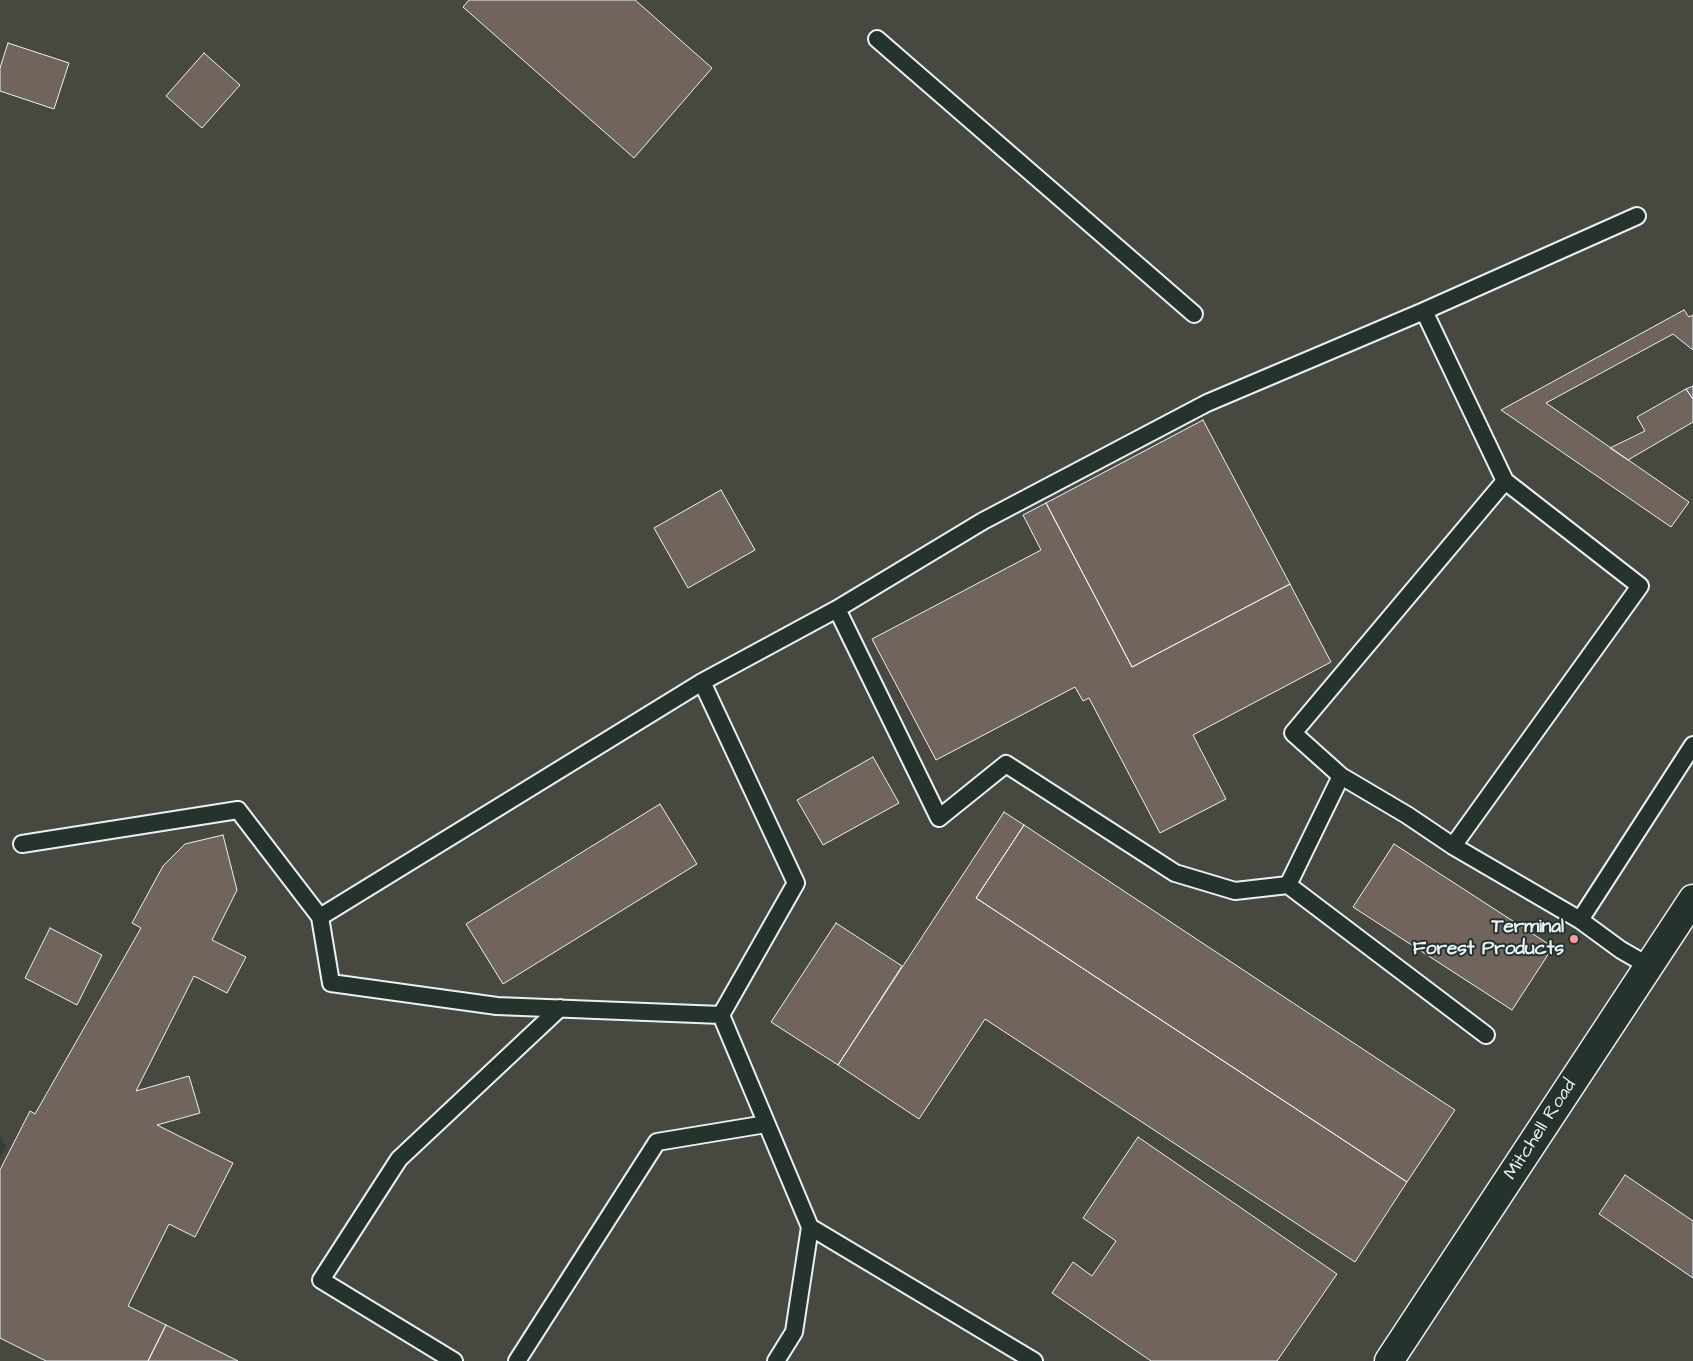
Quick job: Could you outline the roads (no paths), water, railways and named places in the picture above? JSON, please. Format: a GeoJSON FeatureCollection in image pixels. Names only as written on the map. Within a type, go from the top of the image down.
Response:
{"type":"FeatureCollection","features":[{"type":"Feature","properties":{"kind":"street","name":"Mitchell Road"},"geometry":{"type":"LineString","coordinates":[[1388,1361],[1693,899]]}},
{"type":"Feature","properties":{"kind":"lane"},"geometry":{"type":"LineString","coordinates":[[877,39],[1194,314]]}},
{"type":"Feature","properties":{"kind":"lane"},"geometry":{"type":"LineString","coordinates":[[320,917],[702,682],[837,609],[983,521],[1207,403],[1424,311],[1637,216]]}},
{"type":"Feature","properties":{"kind":"lane"},"geometry":{"type":"LineString","coordinates":[[1424,311],[1505,481],[1640,586],[1453,846]]}},
{"type":"Feature","properties":{"kind":"lane"},"geometry":{"type":"LineString","coordinates":[[1505,481],[1292,733],[1341,776],[1407,815],[1453,846],[1580,920],[1621,950],[1649,966]]}},
{"type":"Feature","properties":{"kind":"lane"},"geometry":{"type":"LineString","coordinates":[[837,609],[939,818],[1006,764],[1175,873],[1235,891],[1288,885],[1486,1035]]}},
{"type":"Feature","properties":{"kind":"lane"},"geometry":{"type":"LineString","coordinates":[[702,682],[796,883],[721,1015]]}},
{"type":"Feature","properties":{"kind":"lane"},"geometry":{"type":"LineString","coordinates":[[1580,920],[1693,745]]}},
{"type":"Feature","properties":{"kind":"lane"},"geometry":{"type":"LineString","coordinates":[[1288,885],[1341,776]]}},
{"type":"Feature","properties":{"kind":"lane"},"geometry":{"type":"LineString","coordinates":[[22,844],[238,810],[320,917],[331,983],[497,1006],[721,1015]]}},
{"type":"Feature","properties":{"kind":"lane"},"geometry":{"type":"LineString","coordinates":[[454,1361],[321,1280],[399,1158],[560,1008]]}},
{"type":"Feature","properties":{"kind":"lane"},"geometry":{"type":"LineString","coordinates":[[721,1015],[810,1227],[794,1332],[776,1361]]}},
{"type":"Feature","properties":{"kind":"lane"},"geometry":{"type":"LineString","coordinates":[[517,1361],[656,1142],[766,1124]]}},
{"type":"Feature","properties":{"kind":"lane"},"geometry":{"type":"LineString","coordinates":[[810,1227],[1034,1361]]}},
{"type":"Feature","properties":{"kind":"place","name":"Terminal Forest Products"},"geometry":{"type":"Point","coordinates":[1574,939]}}]}
